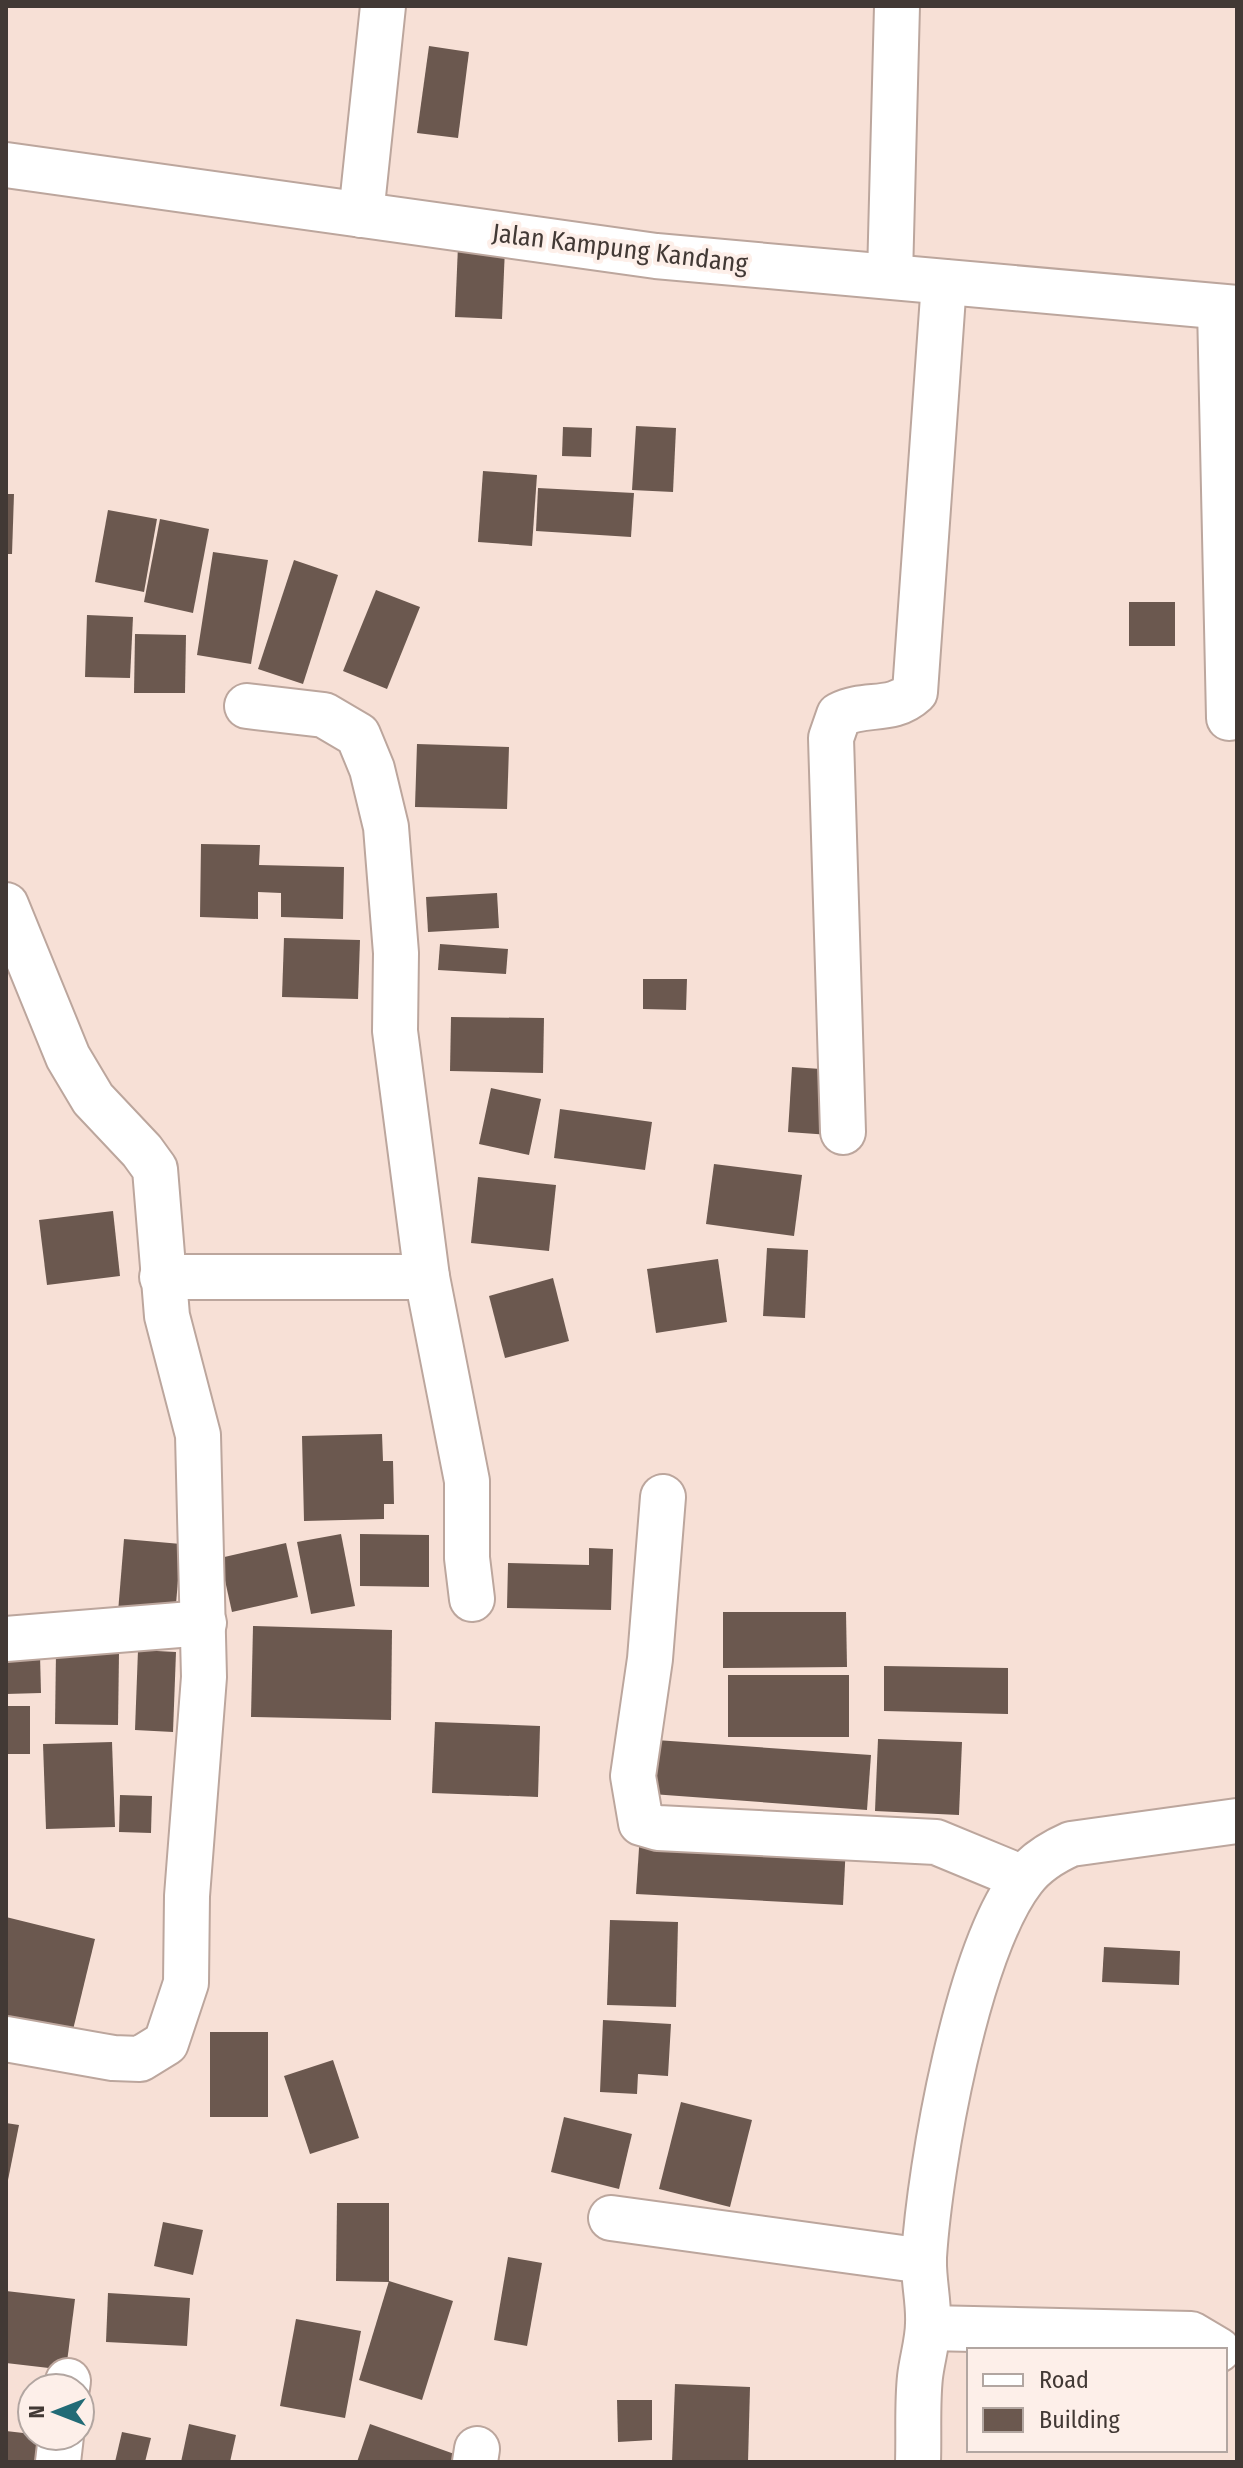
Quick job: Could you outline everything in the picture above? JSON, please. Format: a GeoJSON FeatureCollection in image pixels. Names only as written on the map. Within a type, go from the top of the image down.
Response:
{"type":"FeatureCollection","features":[{"type":"Feature","properties":{"kind":"street"},"geometry":{"type":"LineString","coordinates":[[361,215],[383,6]]}},
{"type":"Feature","properties":{"kind":"street"},"geometry":{"type":"LineString","coordinates":[[890,276],[897,6]]}},
{"type":"Feature","properties":{"kind":"street","name":"Jalan Kampung Kandang"},"geometry":{"type":"LineString","coordinates":[[6,165],[656,256],[1228,308]]}},
{"type":"Feature","properties":{"kind":"street"},"geometry":{"type":"LineString","coordinates":[[843,1132],[831,738],[839,715],[851,709],[901,704],[915,692],[944,282]]}},
{"type":"Feature","properties":{"kind":"street"},"geometry":{"type":"LineString","coordinates":[[1228,308],[1229,718]]}},
{"type":"Feature","properties":{"kind":"street"},"geometry":{"type":"LineString","coordinates":[[247,706],[324,715],[358,735],[372,769],[386,827],[396,953],[395,1031],[427,1277],[467,1481],[467,1558],[472,1599]]}},
{"type":"Feature","properties":{"kind":"street"},"geometry":{"type":"LineString","coordinates":[[6,905],[68,1057],[93,1099],[155,1169],[167,1316],[198,1435],[197,1513],[204,1623],[204,1677],[187,1896],[186,1983],[166,2043],[140,2059],[113,2058],[6,2039]]}},
{"type":"Feature","properties":{"kind":"street"},"geometry":{"type":"LineString","coordinates":[[162,1277],[427,1277]]}},
{"type":"Feature","properties":{"kind":"street"},"geometry":{"type":"LineString","coordinates":[[663,1497],[650,1659],[633,1776],[641,1823],[658,1828],[936,1842],[1023,1878]]}},
{"type":"Feature","properties":{"kind":"street"},"geometry":{"type":"LineString","coordinates":[[6,1639],[204,1623]]}},
{"type":"Feature","properties":{"kind":"street"},"geometry":{"type":"LineString","coordinates":[[918,2462],[920,2377],[928,2328],[924,2261],[945,2116],[961,2038],[985,1954],[1023,1878],[1051,1853],[1071,1844],[1237,1821]]}},
{"type":"Feature","properties":{"kind":"street"},"geometry":{"type":"LineString","coordinates":[[611,2218],[924,2261]]}},
{"type":"Feature","properties":{"kind":"street"},"geometry":{"type":"LineString","coordinates":[[928,2328],[1191,2334],[1215,2348]]}},
{"type":"Feature","properties":{"kind":"street"},"geometry":{"type":"LineString","coordinates":[[1227,2358],[1237,2380]]}},
{"type":"Feature","properties":{"kind":"building"},"geometry":{"type":"Polygon","coordinates":[[[429,46],[469,52],[458,138],[417,133],[429,46]]]}},
{"type":"Feature","properties":{"kind":"building"},"geometry":{"type":"Polygon","coordinates":[[[458,246],[505,248],[502,319],[455,317],[458,246]]]}},
{"type":"Feature","properties":{"kind":"building"},"geometry":{"type":"Polygon","coordinates":[[[636,426],[676,428],[673,492],[632,490],[636,426]]]}},
{"type":"Feature","properties":{"kind":"building"},"geometry":{"type":"Polygon","coordinates":[[[563,427],[592,428],[591,457],[562,456],[563,427]]]}},
{"type":"Feature","properties":{"kind":"building"},"geometry":{"type":"Polygon","coordinates":[[[483,471],[537,475],[532,546],[478,542],[483,471]]]}},
{"type":"Feature","properties":{"kind":"building"},"geometry":{"type":"Polygon","coordinates":[[[538,488],[634,493],[631,537],[536,531],[538,488]]]}},
{"type":"Feature","properties":{"kind":"building"},"geometry":{"type":"Polygon","coordinates":[[[6,494],[14,494],[12,554],[6,554],[6,494]]]}},
{"type":"Feature","properties":{"kind":"building"},"geometry":{"type":"Polygon","coordinates":[[[108,510],[157,519],[144,592],[95,582],[108,510]]]}},
{"type":"Feature","properties":{"kind":"building"},"geometry":{"type":"Polygon","coordinates":[[[160,519],[209,529],[193,613],[144,602],[160,519]]]}},
{"type":"Feature","properties":{"kind":"building"},"geometry":{"type":"Polygon","coordinates":[[[213,552],[268,560],[251,664],[197,655],[213,552]]]}},
{"type":"Feature","properties":{"kind":"building"},"geometry":{"type":"Polygon","coordinates":[[[294,560],[338,575],[303,684],[258,669],[294,560]]]}},
{"type":"Feature","properties":{"kind":"building"},"geometry":{"type":"Polygon","coordinates":[[[376,590],[420,607],[387,689],[343,671],[376,590]]]}},
{"type":"Feature","properties":{"kind":"building"},"geometry":{"type":"Polygon","coordinates":[[[1129,602],[1175,602],[1175,646],[1129,646],[1129,602]]]}},
{"type":"Feature","properties":{"kind":"building"},"geometry":{"type":"Polygon","coordinates":[[[87,615],[133,617],[130,678],[85,677],[87,615]]]}},
{"type":"Feature","properties":{"kind":"building"},"geometry":{"type":"Polygon","coordinates":[[[135,634],[186,635],[185,693],[134,693],[135,634]]]}},
{"type":"Feature","properties":{"kind":"building"},"geometry":{"type":"Polygon","coordinates":[[[417,744],[509,747],[507,809],[415,807],[417,744]]]}},
{"type":"Feature","properties":{"kind":"building"},"geometry":{"type":"Polygon","coordinates":[[[201,844],[260,845],[259,865],[344,867],[343,919],[281,917],[281,893],[258,892],[258,919],[200,917],[201,844]]]}},
{"type":"Feature","properties":{"kind":"building"},"geometry":{"type":"Polygon","coordinates":[[[497,893],[499,928],[428,932],[426,897],[497,893]]]}},
{"type":"Feature","properties":{"kind":"building"},"geometry":{"type":"Polygon","coordinates":[[[284,938],[360,940],[358,999],[282,997],[284,938]]]}},
{"type":"Feature","properties":{"kind":"building"},"geometry":{"type":"Polygon","coordinates":[[[440,944],[508,949],[506,974],[438,970],[440,944]]]}},
{"type":"Feature","properties":{"kind":"building"},"geometry":{"type":"Polygon","coordinates":[[[643,979],[687,979],[686,1010],[643,1009],[643,979]]]}},
{"type":"Feature","properties":{"kind":"building"},"geometry":{"type":"Polygon","coordinates":[[[451,1017],[544,1018],[543,1073],[450,1071],[451,1017]]]}},
{"type":"Feature","properties":{"kind":"building"},"geometry":{"type":"Polygon","coordinates":[[[792,1067],[835,1070],[830,1135],[788,1132],[792,1067]]]}},
{"type":"Feature","properties":{"kind":"building"},"geometry":{"type":"Polygon","coordinates":[[[491,1088],[541,1099],[529,1155],[479,1144],[491,1088]]]}},
{"type":"Feature","properties":{"kind":"building"},"geometry":{"type":"Polygon","coordinates":[[[560,1109],[652,1122],[645,1170],[554,1158],[560,1109]]]}},
{"type":"Feature","properties":{"kind":"building"},"geometry":{"type":"Polygon","coordinates":[[[714,1164],[802,1175],[794,1236],[706,1224],[714,1164]]]}},
{"type":"Feature","properties":{"kind":"building"},"geometry":{"type":"Polygon","coordinates":[[[478,1177],[556,1185],[549,1251],[471,1243],[478,1177]]]}},
{"type":"Feature","properties":{"kind":"building"},"geometry":{"type":"Polygon","coordinates":[[[113,1211],[120,1276],[47,1285],[39,1220],[113,1211]]]}},
{"type":"Feature","properties":{"kind":"building"},"geometry":{"type":"Polygon","coordinates":[[[767,1248],[808,1250],[805,1318],[763,1316],[767,1248]]]}},
{"type":"Feature","properties":{"kind":"building"},"geometry":{"type":"Polygon","coordinates":[[[718,1259],[727,1322],[656,1333],[647,1269],[718,1259]]]}},
{"type":"Feature","properties":{"kind":"building"},"geometry":{"type":"Polygon","coordinates":[[[553,1278],[569,1341],[505,1358],[489,1296],[553,1278]]]}},
{"type":"Feature","properties":{"kind":"building"},"geometry":{"type":"Polygon","coordinates":[[[382,1434],[383,1461],[393,1461],[394,1504],[384,1504],[384,1519],[304,1521],[302,1436],[382,1434]]]}},
{"type":"Feature","properties":{"kind":"building"},"geometry":{"type":"Polygon","coordinates":[[[341,1534],[355,1606],[311,1614],[297,1542],[341,1534]]]}},
{"type":"Feature","properties":{"kind":"building"},"geometry":{"type":"Polygon","coordinates":[[[360,1534],[429,1535],[429,1587],[360,1586],[360,1534]]]}},
{"type":"Feature","properties":{"kind":"building"},"geometry":{"type":"Polygon","coordinates":[[[124,1539],[181,1544],[175,1616],[118,1612],[124,1539]]]}},
{"type":"Feature","properties":{"kind":"building"},"geometry":{"type":"Polygon","coordinates":[[[286,1543],[298,1597],[232,1612],[220,1558],[286,1543]]]}},
{"type":"Feature","properties":{"kind":"building"},"geometry":{"type":"Polygon","coordinates":[[[589,1548],[613,1549],[611,1610],[507,1608],[508,1563],[589,1565],[589,1548]]]}},
{"type":"Feature","properties":{"kind":"building"},"geometry":{"type":"Polygon","coordinates":[[[723,1612],[846,1612],[847,1667],[723,1668],[723,1612]]]}},
{"type":"Feature","properties":{"kind":"building"},"geometry":{"type":"Polygon","coordinates":[[[253,1626],[392,1630],[391,1720],[251,1717],[253,1626]]]}},
{"type":"Feature","properties":{"kind":"building"},"geometry":{"type":"Polygon","coordinates":[[[138,1650],[176,1652],[173,1732],[135,1730],[138,1650]]]}},
{"type":"Feature","properties":{"kind":"building"},"geometry":{"type":"Polygon","coordinates":[[[56,1652],[119,1653],[118,1725],[55,1724],[56,1652]]]}},
{"type":"Feature","properties":{"kind":"building"},"geometry":{"type":"Polygon","coordinates":[[[6,1655],[40,1655],[41,1693],[6,1694],[6,1655]]]}},
{"type":"Feature","properties":{"kind":"building"},"geometry":{"type":"Polygon","coordinates":[[[884,1666],[1008,1668],[1008,1714],[884,1711],[884,1666]]]}},
{"type":"Feature","properties":{"kind":"building"},"geometry":{"type":"Polygon","coordinates":[[[728,1675],[849,1675],[849,1737],[728,1737],[728,1675]]]}},
{"type":"Feature","properties":{"kind":"building"},"geometry":{"type":"Polygon","coordinates":[[[6,1706],[30,1706],[30,1754],[6,1754],[6,1706]]]}},
{"type":"Feature","properties":{"kind":"building"},"geometry":{"type":"Polygon","coordinates":[[[435,1722],[540,1726],[538,1797],[432,1793],[435,1722]]]}},
{"type":"Feature","properties":{"kind":"building"},"geometry":{"type":"Polygon","coordinates":[[[878,1739],[962,1742],[959,1815],[875,1811],[878,1739]]]}},
{"type":"Feature","properties":{"kind":"building"},"geometry":{"type":"Polygon","coordinates":[[[656,1740],[871,1755],[867,1810],[652,1794],[656,1740]]]}},
{"type":"Feature","properties":{"kind":"building"},"geometry":{"type":"Polygon","coordinates":[[[112,1742],[115,1827],[46,1829],[43,1744],[112,1742]]]}},
{"type":"Feature","properties":{"kind":"building"},"geometry":{"type":"Polygon","coordinates":[[[120,1795],[152,1796],[151,1833],[119,1832],[120,1795]]]}},
{"type":"Feature","properties":{"kind":"building"},"geometry":{"type":"Polygon","coordinates":[[[640,1833],[846,1844],[843,1905],[636,1894],[640,1833]]]}},
{"type":"Feature","properties":{"kind":"building"},"geometry":{"type":"Polygon","coordinates":[[[6,1917],[95,1939],[71,2038],[6,2023],[6,1917]]]}},
{"type":"Feature","properties":{"kind":"building"},"geometry":{"type":"Polygon","coordinates":[[[610,1920],[678,1922],[676,2007],[607,2005],[610,1920]]]}},
{"type":"Feature","properties":{"kind":"building"},"geometry":{"type":"Polygon","coordinates":[[[1104,1947],[1180,1951],[1179,1985],[1102,1982],[1104,1947]]]}},
{"type":"Feature","properties":{"kind":"building"},"geometry":{"type":"Polygon","coordinates":[[[603,2020],[671,2024],[668,2076],[638,2074],[637,2094],[600,2092],[603,2020]]]}},
{"type":"Feature","properties":{"kind":"building"},"geometry":{"type":"Polygon","coordinates":[[[210,2032],[268,2032],[268,2117],[210,2117],[210,2032]]]}},
{"type":"Feature","properties":{"kind":"building"},"geometry":{"type":"Polygon","coordinates":[[[333,2060],[359,2138],[310,2154],[284,2076],[333,2060]]]}},
{"type":"Feature","properties":{"kind":"building"},"geometry":{"type":"Polygon","coordinates":[[[681,2102],[752,2120],[730,2207],[659,2189],[681,2102]]]}},
{"type":"Feature","properties":{"kind":"building"},"geometry":{"type":"Polygon","coordinates":[[[564,2117],[632,2134],[619,2189],[551,2172],[564,2117]]]}},
{"type":"Feature","properties":{"kind":"building"},"geometry":{"type":"Polygon","coordinates":[[[6,2123],[19,2125],[7,2185],[6,2185],[6,2123]]]}},
{"type":"Feature","properties":{"kind":"building"},"geometry":{"type":"Polygon","coordinates":[[[337,2203],[389,2203],[389,2282],[336,2281],[337,2203]]]}},
{"type":"Feature","properties":{"kind":"building"},"geometry":{"type":"Polygon","coordinates":[[[163,2222],[203,2230],[193,2275],[154,2266],[163,2222]]]}},
{"type":"Feature","properties":{"kind":"building"},"geometry":{"type":"Polygon","coordinates":[[[508,2257],[542,2263],[527,2346],[494,2340],[508,2257]]]}},
{"type":"Feature","properties":{"kind":"building"},"geometry":{"type":"Polygon","coordinates":[[[389,2281],[453,2301],[422,2400],[359,2380],[389,2281]]]}},
{"type":"Feature","properties":{"kind":"building"},"geometry":{"type":"Polygon","coordinates":[[[6,2291],[75,2299],[66,2370],[6,2363],[6,2291]]]}},
{"type":"Feature","properties":{"kind":"building"},"geometry":{"type":"Polygon","coordinates":[[[108,2293],[190,2298],[187,2346],[106,2342],[108,2293]]]}},
{"type":"Feature","properties":{"kind":"building"},"geometry":{"type":"Polygon","coordinates":[[[296,2319],[361,2331],[345,2418],[280,2406],[296,2319]]]}},
{"type":"Feature","properties":{"kind":"building"},"geometry":{"type":"Polygon","coordinates":[[[675,2384],[750,2387],[748,2462],[672,2462],[675,2384]]]}},
{"type":"Feature","properties":{"kind":"building"},"geometry":{"type":"Polygon","coordinates":[[[617,2400],[652,2400],[652,2440],[618,2442],[617,2400]]]}},
{"type":"Feature","properties":{"kind":"building"},"geometry":{"type":"Polygon","coordinates":[[[189,2424],[236,2435],[230,2462],[181,2462],[189,2424]]]}},
{"type":"Feature","properties":{"kind":"building"},"geometry":{"type":"Polygon","coordinates":[[[370,2424],[460,2456],[458,2462],[357,2462],[370,2424]]]}},
{"type":"Feature","properties":{"kind":"building"},"geometry":{"type":"Polygon","coordinates":[[[6,2431],[16,2432],[16,2452],[48,2452],[47,2462],[6,2462],[6,2431]]]}},
{"type":"Feature","properties":{"kind":"building"},"geometry":{"type":"Polygon","coordinates":[[[122,2432],[151,2438],[145,2462],[115,2462],[122,2432]]]}}]}
